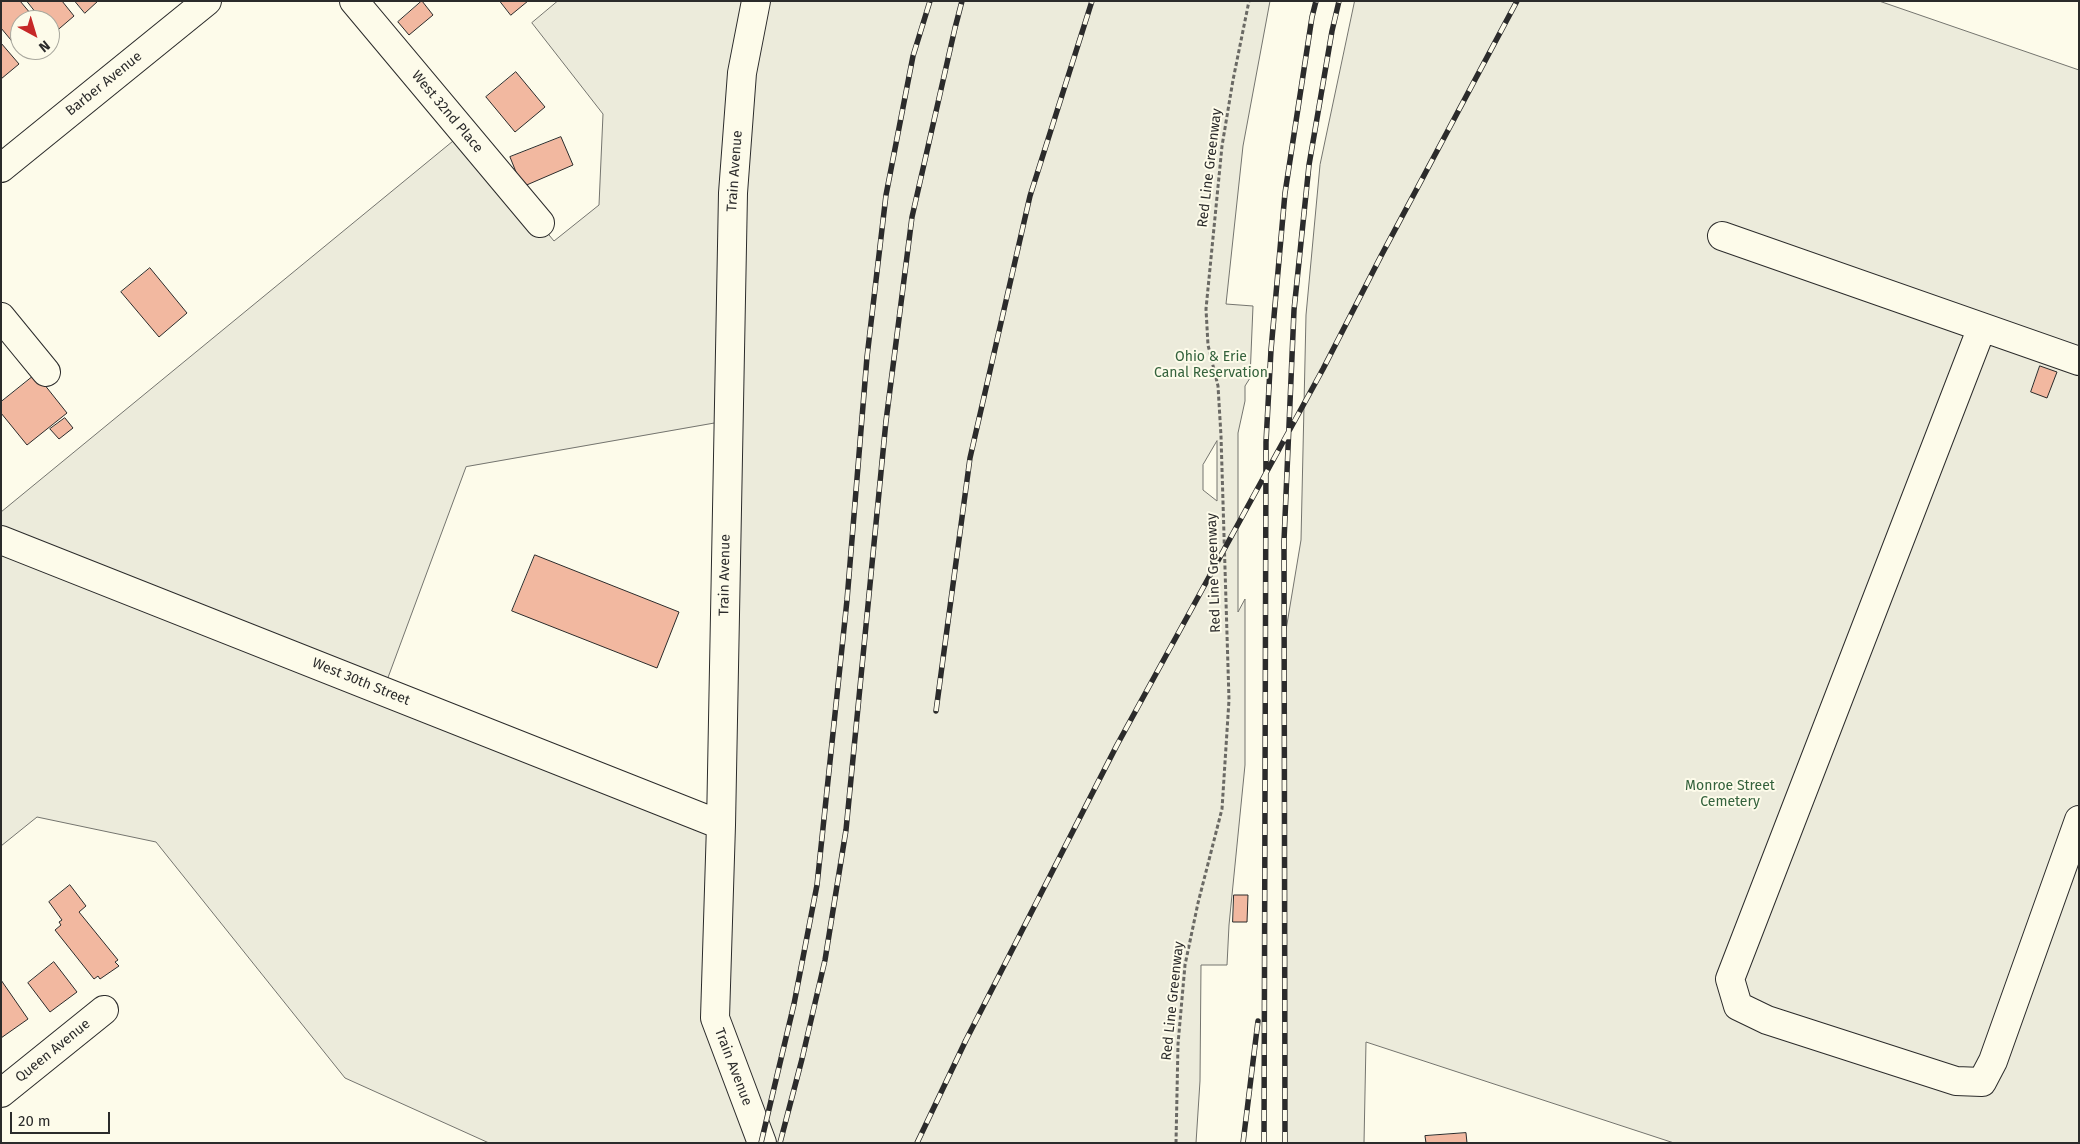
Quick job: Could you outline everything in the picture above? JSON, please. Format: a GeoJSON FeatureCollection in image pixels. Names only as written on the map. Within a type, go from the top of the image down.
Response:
{"type":"FeatureCollection","features":[{"type":"Feature","properties":{"kind":"street","name":"Barber Avenue"},"geometry":{"type":"LineString","coordinates":[[1,168],[207,1]]}},
{"type":"Feature","properties":{"kind":"street","name":"West 32nd Place"},"geometry":{"type":"LineString","coordinates":[[354,1],[540,223]]}},
{"type":"Feature","properties":{"kind":"street","name":"Train Avenue"},"geometry":{"type":"LineString","coordinates":[[756,1],[742,73],[733,193],[721,825],[715,1018],[762,1143]]}},
{"type":"Feature","properties":{"kind":"street"},"geometry":{"type":"LineString","coordinates":[[1722,236],[2079,361]]}},
{"type":"Feature","properties":{"kind":"street"},"geometry":{"type":"LineString","coordinates":[[1,317],[46,372]]}},
{"type":"Feature","properties":{"kind":"street"},"geometry":{"type":"LineString","coordinates":[[1982,327],[1730,980],[1738,1006],[1767,1020],[1956,1081],[1982,1082],[1993,1061],[2079,820]]}},
{"type":"Feature","properties":{"kind":"street","name":"West 30th Street"},"geometry":{"type":"LineString","coordinates":[[1,540],[721,825]]}},
{"type":"Feature","properties":{"kind":"street","name":"Queen Avenue"},"geometry":{"type":"LineString","coordinates":[[1,1093],[104,1010]]}},
{"type":"Feature","properties":{"kind":"path","name":"Red Line Greenway"},"geometry":{"type":"LineString","coordinates":[[1176,1143],[1178,1044],[1185,965],[1222,809],[1229,700],[1222,446],[1218,386],[1208,345],[1206,309],[1222,146],[1249,1]]}},
{"type":"Feature","properties":{"kind":"green space","name":"Ohio & Erie Canal Reservation"},"geometry":{"type":"Polygon","coordinates":[[[558,1],[1270,1],[1243,146],[1226,304],[1253,306],[1250,378],[1245,386],[1245,401],[1238,433],[1238,612],[1245,599],[1245,765],[1229,925],[1227,965],[1201,965],[1200,1081],[1196,1143],[489,1143],[345,1078],[156,842],[37,817],[1,846],[1,512],[464,132],[554,241],[599,205],[603,114],[532,23],[558,1]],[[728,421],[466,467],[383,691],[721,824],[728,421]],[[1217,441],[1203,465],[1203,490],[1217,501],[1217,441]]]}},
{"type":"Feature","properties":{"kind":"green space","name":"Monroe Street Cemetery"},"geometry":{"type":"Polygon","coordinates":[[[1355,1],[1879,1],[2079,70],[2079,1143],[1674,1143],[1366,1042],[1364,1143],[1285,1143],[1284,642],[1301,540],[1306,315],[1320,165],[1355,1]]]}},
{"type":"Feature","properties":{"kind":"building"},"geometry":{"type":"Polygon","coordinates":[[[1,1],[20,1],[28,10],[10,10],[10,39],[1,28],[1,1]]]}},
{"type":"Feature","properties":{"kind":"building"},"geometry":{"type":"Polygon","coordinates":[[[27,1],[62,1],[74,16],[60,28],[60,10],[34,10],[27,1]]]}},
{"type":"Feature","properties":{"kind":"building"},"geometry":{"type":"Polygon","coordinates":[[[75,1],[98,1],[85,13],[75,1]]]}},
{"type":"Feature","properties":{"kind":"building"},"geometry":{"type":"Polygon","coordinates":[[[422,1],[433,15],[409,35],[398,22],[422,1]]]}},
{"type":"Feature","properties":{"kind":"building"},"geometry":{"type":"Polygon","coordinates":[[[500,1],[528,1],[511,15],[500,1]]]}},
{"type":"Feature","properties":{"kind":"building"},"geometry":{"type":"Polygon","coordinates":[[[1,43],[10,54],[10,60],[16,60],[19,64],[1,79],[1,43]]]}},
{"type":"Feature","properties":{"kind":"building"},"geometry":{"type":"Polygon","coordinates":[[[516,72],[545,107],[515,132],[486,97],[516,72]]]}},
{"type":"Feature","properties":{"kind":"building"},"geometry":{"type":"Polygon","coordinates":[[[561,137],[573,165],[522,187],[510,157],[561,137]]]}},
{"type":"Feature","properties":{"kind":"building"},"geometry":{"type":"Polygon","coordinates":[[[150,268],[187,313],[159,337],[121,292],[150,268]]]}},
{"type":"Feature","properties":{"kind":"building"},"geometry":{"type":"Polygon","coordinates":[[[2040,366],[2057,372],[2047,398],[2031,392],[2040,366]]]}},
{"type":"Feature","properties":{"kind":"building"},"geometry":{"type":"Polygon","coordinates":[[[36,374],[67,413],[27,445],[1,413],[1,402],[36,374]]]}},
{"type":"Feature","properties":{"kind":"building"},"geometry":{"type":"Polygon","coordinates":[[[65,418],[73,428],[59,439],[50,429],[65,418]]]}},
{"type":"Feature","properties":{"kind":"building"},"geometry":{"type":"Polygon","coordinates":[[[535,555],[679,612],[657,668],[512,611],[535,555]]]}},
{"type":"Feature","properties":{"kind":"building"},"geometry":{"type":"Polygon","coordinates":[[[70,885],[86,906],[79,912],[118,960],[115,962],[119,966],[100,979],[98,976],[94,979],[55,930],[61,925],[59,922],[62,920],[49,902],[70,885]]]}},
{"type":"Feature","properties":{"kind":"building"},"geometry":{"type":"Polygon","coordinates":[[[1234,895],[1248,895],[1247,922],[1233,922],[1234,895]]]}},
{"type":"Feature","properties":{"kind":"building"},"geometry":{"type":"Polygon","coordinates":[[[54,962],[77,992],[50,1012],[28,983],[54,962]]]}},
{"type":"Feature","properties":{"kind":"building"},"geometry":{"type":"Polygon","coordinates":[[[1,980],[28,1019],[1,1038],[1,980]]]}},
{"type":"Feature","properties":{"kind":"building"},"geometry":{"type":"Polygon","coordinates":[[[1466,1133],[1467,1143],[1426,1143],[1425,1136],[1466,1133]]]}},
{"type":"Feature","properties":{"kind":"railway"},"geometry":{"type":"LineString","coordinates":[[761,1143],[794,1004],[817,885],[847,600],[867,357],[886,195],[913,56],[930,1]]}},
{"type":"Feature","properties":{"kind":"railway"},"geometry":{"type":"LineString","coordinates":[[780,1143],[825,960],[846,830],[886,421],[912,217],[962,1]]}},
{"type":"Feature","properties":{"kind":"railway"},"geometry":{"type":"LineString","coordinates":[[936,711],[970,458],[1030,196],[1092,1]]}},
{"type":"Feature","properties":{"kind":"railway"},"geometry":{"type":"LineString","coordinates":[[1264,1143],[1266,442],[1271,350],[1285,193],[1316,1]]}},
{"type":"Feature","properties":{"kind":"railway"},"geometry":{"type":"LineString","coordinates":[[1285,1143],[1284,541],[1294,310],[1309,165],[1339,1]]}},
{"type":"Feature","properties":{"kind":"railway"},"geometry":{"type":"LineString","coordinates":[[917,1143],[966,1040],[1117,745],[1323,369],[1517,1]]}},
{"type":"Feature","properties":{"kind":"railway"},"geometry":{"type":"LineString","coordinates":[[1243,1143],[1258,1021]]}}]}
